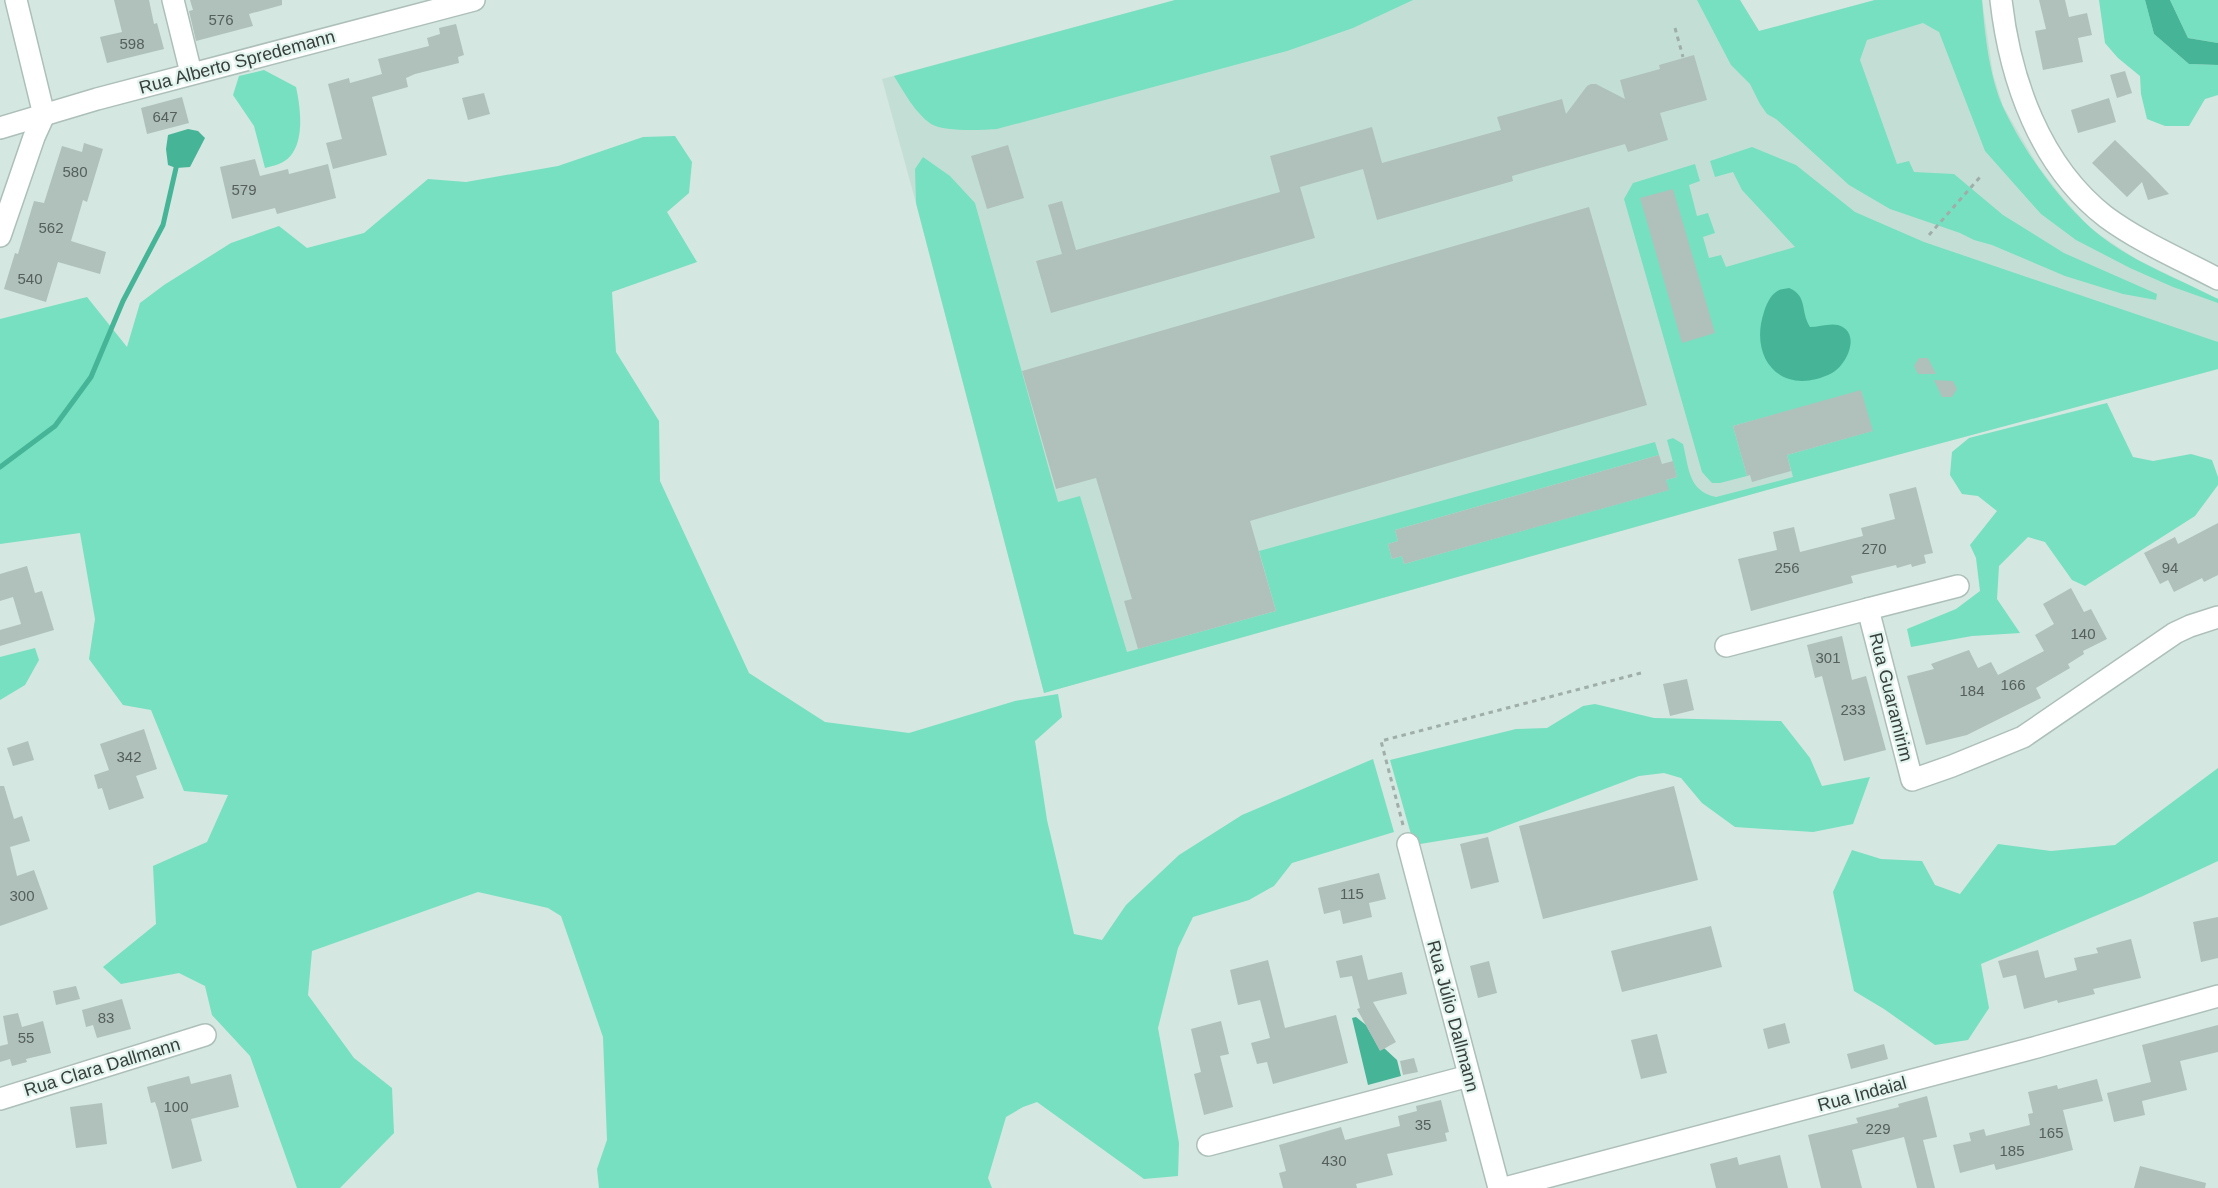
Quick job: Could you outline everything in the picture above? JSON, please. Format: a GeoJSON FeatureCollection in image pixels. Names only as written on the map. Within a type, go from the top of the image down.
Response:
{"type":"FeatureCollection","features":[{"type":"Feature","properties":{"kind":"street"},"geometry":{"type":"LineString","coordinates":[[0,236],[34,137],[44,115],[16,0]]}},
{"type":"Feature","properties":{"kind":"street"},"geometry":{"type":"LineString","coordinates":[[173,0],[191,74]]}},
{"type":"Feature","properties":{"kind":"street","name":"Rua Alberto Spredemann"},"geometry":{"type":"LineString","coordinates":[[0,128],[191,74],[474,0]]}},
{"type":"Feature","properties":{"kind":"street"},"geometry":{"type":"LineString","coordinates":[[2001,0],[2011,56],[2023,95],[2051,158],[2076,188],[2105,216],[2144,241],[2218,279]]}},
{"type":"Feature","properties":{"kind":"street","name":"Rua Guaramirim"},"geometry":{"type":"LineString","coordinates":[[1958,586],[1868,609],[1912,780],[2023,737],[2175,633],[2218,617]]}},
{"type":"Feature","properties":{"kind":"street"},"geometry":{"type":"LineString","coordinates":[[1726,646],[1868,609]]}},
{"type":"Feature","properties":{"kind":"street","name":"Rua Júlio Dallmann"},"geometry":{"type":"LineString","coordinates":[[1408,844],[1499,1188]]}},
{"type":"Feature","properties":{"kind":"street","name":"Rua Indaial"},"geometry":{"type":"LineString","coordinates":[[1505,1188],[2037,1047],[2218,996]]}},
{"type":"Feature","properties":{"kind":"street","name":"Rua Clara Dallmann"},"geometry":{"type":"LineString","coordinates":[[0,1099],[205,1035]]}},
{"type":"Feature","properties":{"kind":"street"},"geometry":{"type":"LineString","coordinates":[[1208,1145],[1469,1076]]}},
{"type":"Feature","properties":{"kind":"path"},"geometry":{"type":"LineString","coordinates":[[1675,28],[1683,57]]}},
{"type":"Feature","properties":{"kind":"path"},"geometry":{"type":"LineString","coordinates":[[1929,234],[1981,176]]}},
{"type":"Feature","properties":{"kind":"path"},"geometry":{"type":"LineString","coordinates":[[1408,844],[1381,741],[1641,673]]}},
{"type":"Feature","properties":{"kind":"shaded area"},"geometry":{"type":"Polygon","coordinates":[[[1175,0],[1740,0],[1759,31],[1875,0],[1982,0],[1993,74],[2003,106],[2038,166],[2091,229],[2136,259],[2218,299],[2218,369],[1767,490],[1044,693],[882,79],[1175,0]]]}},
{"type":"Feature","properties":{"kind":"shaded area"},"geometry":{"type":"Polygon","coordinates":[[[1175,0],[1413,0],[1353,28],[1287,51],[997,129],[954,129],[931,124],[915,108],[894,76],[1175,0]]]}},
{"type":"Feature","properties":{"kind":"shaded area"},"geometry":{"type":"Polygon","coordinates":[[[1697,0],[1740,0],[1759,31],[1875,0],[1982,0],[1988,55],[1998,95],[2011,123],[2041,172],[2078,216],[2105,239],[2136,259],[2218,299],[2218,303],[2130,268],[2076,240],[2041,214],[1985,151],[1939,32],[1923,23],[1867,40],[1860,60],[1897,164],[1909,161],[1914,172],[1954,174],[2003,215],[2064,253],[2157,294],[2156,300],[2123,294],[2065,276],[1992,245],[1890,209],[1849,185],[1776,119],[1767,114],[1750,84],[1731,65],[1697,0]]]}},
{"type":"Feature","properties":{"kind":"shaded area"},"geometry":{"type":"Polygon","coordinates":[[[2099,0],[2145,0],[2154,34],[2189,64],[2218,65],[2218,95],[2205,99],[2189,126],[2165,126],[2147,119],[2141,94],[2140,76],[2118,58],[2105,43],[2099,0]]]}},
{"type":"Feature","properties":{"kind":"shaded area"},"geometry":{"type":"Polygon","coordinates":[[[2145,0],[2170,0],[2188,38],[2218,43],[2218,65],[2189,64],[2154,34],[2145,0]]]}},
{"type":"Feature","properties":{"kind":"shaded area"},"geometry":{"type":"Polygon","coordinates":[[[2170,0],[2218,0],[2218,43],[2188,38],[2170,0]]]}},
{"type":"Feature","properties":{"kind":"shaded area"},"geometry":{"type":"Polygon","coordinates":[[[264,70],[296,87],[300,117],[299,138],[290,156],[281,163],[265,168],[254,126],[233,95],[239,76],[264,70]]]}},
{"type":"Feature","properties":{"kind":"shaded area"},"geometry":{"type":"Polygon","coordinates":[[[188,129],[198,131],[205,138],[190,167],[176,168],[168,165],[166,149],[168,135],[188,129]]]}},
{"type":"Feature","properties":{"kind":"shaded area"},"geometry":{"type":"Polygon","coordinates":[[[675,136],[692,162],[689,193],[667,212],[697,262],[612,292],[616,352],[659,421],[660,481],[749,673],[825,722],[909,733],[1015,701],[1058,694],[1062,717],[1035,741],[1047,820],[1074,934],[1102,940],[1126,905],[1179,855],[1242,815],[1373,759],[1394,832],[1292,863],[1274,886],[1249,900],[1193,917],[1178,948],[1158,1028],[1179,1143],[1178,1176],[1144,1179],[1037,1102],[1006,1117],[988,1178],[992,1188],[599,1188],[597,1169],[607,1140],[603,1037],[561,916],[548,908],[478,892],[312,951],[308,995],[354,1058],[392,1088],[394,1133],[340,1188],[297,1188],[250,1056],[212,1015],[205,986],[179,973],[121,984],[103,967],[156,924],[153,866],[207,842],[228,795],[184,791],[151,710],[123,705],[89,659],[95,619],[80,533],[0,544],[0,319],[87,297],[127,347],[140,303],[164,285],[231,243],[279,226],[307,248],[364,233],[428,179],[466,182],[558,166],[643,137],[675,136]]]}},
{"type":"Feature","properties":{"kind":"shaded area"},"geometry":{"type":"Polygon","coordinates":[[[1752,147],[1796,165],[1855,212],[1924,242],[2218,342],[2218,369],[1767,490],[1044,693],[916,203],[915,169],[923,157],[950,176],[975,203],[1058,502],[1080,496],[1127,652],[1276,611],[1259,551],[1655,442],[1659,455],[1395,530],[1398,541],[1388,544],[1392,559],[1402,556],[1404,564],[1668,490],[1666,480],[1677,477],[1667,440],[1673,438],[1683,444],[1691,477],[1695,484],[1700,490],[1716,497],[1793,477],[1787,455],[1872,431],[1861,391],[1733,426],[1747,476],[1712,483],[1702,472],[1624,199],[1633,183],[1695,164],[1700,181],[1689,185],[1697,216],[1708,213],[1715,233],[1703,237],[1709,258],[1721,255],[1726,267],[1795,247],[1742,190],[1733,172],[1715,177],[1710,161],[1752,147]]]}},
{"type":"Feature","properties":{"kind":"shaded area"},"geometry":{"type":"Polygon","coordinates":[[[1789,288],[1799,295],[1810,327],[1838,325],[1845,329],[1851,341],[1847,356],[1838,369],[1814,380],[1798,381],[1774,370],[1766,359],[1761,345],[1760,329],[1768,301],[1779,290],[1789,288]]]}},
{"type":"Feature","properties":{"kind":"shaded area"},"geometry":{"type":"Polygon","coordinates":[[[2107,403],[2133,457],[2153,461],[2191,454],[2212,460],[2218,477],[2218,485],[2195,516],[2085,586],[2072,580],[2045,542],[2028,537],[1999,566],[1997,599],[2020,633],[1972,636],[1911,647],[1907,629],[1956,609],[1980,591],[1976,558],[1970,545],[1997,511],[1978,496],[1962,494],[1950,475],[1952,452],[1969,438],[2107,403]]]}},
{"type":"Feature","properties":{"kind":"shaded area"},"geometry":{"type":"Polygon","coordinates":[[[35,648],[39,660],[25,685],[0,700],[0,657],[35,648]]]}},
{"type":"Feature","properties":{"kind":"shaded area"},"geometry":{"type":"Polygon","coordinates":[[[1595,704],[1654,718],[1781,721],[1810,758],[1822,786],[1870,777],[1853,824],[1813,832],[1735,827],[1702,803],[1681,778],[1664,773],[1639,776],[1487,833],[1414,845],[1390,760],[1516,729],[1547,728],[1583,706],[1595,704]]]}},
{"type":"Feature","properties":{"kind":"shaded area"},"geometry":{"type":"Polygon","coordinates":[[[2218,768],[2218,861],[2143,896],[1981,964],[1989,1008],[1968,1040],[1935,1045],[1854,991],[1833,892],[1852,850],[1881,859],[1922,861],[1935,885],[1960,894],[1998,844],[2051,851],[2115,845],[2218,768]]]}},
{"type":"Feature","properties":{"kind":"shaded area"},"geometry":{"type":"Polygon","coordinates":[[[1356,1017],[1366,1025],[1380,1050],[1384,1048],[1397,1060],[1401,1076],[1368,1085],[1352,1018],[1356,1017]]]}},
{"type":"Feature","properties":{"kind":"building"},"geometry":{"type":"Polygon","coordinates":[[[114,0],[149,0],[154,24],[157,23],[164,49],[107,63],[100,37],[122,32],[114,0]]]}},
{"type":"Feature","properties":{"kind":"building"},"geometry":{"type":"Polygon","coordinates":[[[190,0],[282,0],[282,5],[249,14],[253,26],[196,41],[189,11],[193,10],[190,0]]]}},
{"type":"Feature","properties":{"kind":"building"},"geometry":{"type":"Polygon","coordinates":[[[2039,0],[2065,0],[2069,17],[2087,13],[2092,35],[2078,38],[2083,62],[2043,70],[2035,31],[2046,29],[2039,0]]]}},
{"type":"Feature","properties":{"kind":"building"},"geometry":{"type":"Polygon","coordinates":[[[456,24],[464,55],[458,57],[459,63],[415,74],[406,78],[408,87],[372,97],[387,155],[333,169],[326,143],[342,139],[328,84],[349,78],[350,83],[382,74],[378,59],[429,46],[427,38],[440,34],[439,28],[456,24]]]}},
{"type":"Feature","properties":{"kind":"building"},"geometry":{"type":"Polygon","coordinates":[[[1694,55],[1707,100],[1660,113],[1668,140],[1628,152],[1625,144],[1512,176],[1513,181],[1377,220],[1363,169],[1300,187],[1315,238],[1051,313],[1036,261],[1062,254],[1048,205],[1062,201],[1076,250],[1280,192],[1270,156],[1372,127],[1382,163],[1501,130],[1497,117],[1562,99],[1566,114],[1591,84],[1596,84],[1625,99],[1620,80],[1660,69],[1659,65],[1694,55]]]}},
{"type":"Feature","properties":{"kind":"building"},"geometry":{"type":"Polygon","coordinates":[[[2125,71],[2132,93],[2117,98],[2110,75],[2125,71]]]}},
{"type":"Feature","properties":{"kind":"building"},"geometry":{"type":"Polygon","coordinates":[[[484,93],[490,114],[468,120],[462,98],[484,93]]]}},
{"type":"Feature","properties":{"kind":"building"},"geometry":{"type":"Polygon","coordinates":[[[182,97],[189,123],[147,134],[141,108],[182,97]]]}},
{"type":"Feature","properties":{"kind":"building"},"geometry":{"type":"Polygon","coordinates":[[[2109,98],[2116,122],[2078,133],[2071,110],[2109,98]]]}},
{"type":"Feature","properties":{"kind":"building"},"geometry":{"type":"Polygon","coordinates":[[[2115,140],[2169,194],[2148,200],[2142,182],[2127,197],[2092,163],[2115,140]]]}},
{"type":"Feature","properties":{"kind":"building"},"geometry":{"type":"Polygon","coordinates":[[[84,143],[103,149],[87,202],[83,200],[71,241],[106,252],[100,274],[58,262],[46,302],[4,289],[15,253],[18,254],[34,201],[44,203],[62,146],[82,152],[84,143]]]}},
{"type":"Feature","properties":{"kind":"building"},"geometry":{"type":"Polygon","coordinates":[[[1008,145],[1024,198],[987,209],[971,156],[1008,145]]]}},
{"type":"Feature","properties":{"kind":"building"},"geometry":{"type":"Polygon","coordinates":[[[255,159],[260,176],[288,169],[289,174],[328,164],[336,198],[277,214],[275,208],[232,219],[220,167],[255,159]]]}},
{"type":"Feature","properties":{"kind":"building"},"geometry":{"type":"Polygon","coordinates":[[[1673,189],[1715,333],[1682,343],[1640,198],[1673,189]]]}},
{"type":"Feature","properties":{"kind":"building"},"geometry":{"type":"Polygon","coordinates":[[[1589,207],[1647,405],[1250,521],[1276,611],[1138,649],[1124,601],[1132,599],[1096,478],[1056,489],[1022,371],[1589,207]]]}},
{"type":"Feature","properties":{"kind":"building"},"geometry":{"type":"Polygon","coordinates":[[[1919,358],[1928,358],[1936,374],[1918,374],[1914,366],[1919,358]]]}},
{"type":"Feature","properties":{"kind":"building"},"geometry":{"type":"Polygon","coordinates":[[[1934,380],[1953,381],[1957,389],[1952,397],[1942,397],[1934,380]]]}},
{"type":"Feature","properties":{"kind":"building"},"geometry":{"type":"Polygon","coordinates":[[[1861,390],[1873,431],[1787,455],[1791,471],[1752,482],[1750,475],[1747,476],[1733,426],[1861,390]]]}},
{"type":"Feature","properties":{"kind":"building"},"geometry":{"type":"Polygon","coordinates":[[[1659,455],[1662,464],[1673,461],[1677,477],[1666,480],[1669,490],[1404,564],[1402,556],[1392,559],[1388,544],[1398,541],[1395,530],[1659,455]]]}},
{"type":"Feature","properties":{"kind":"building"},"geometry":{"type":"Polygon","coordinates":[[[1916,487],[1933,553],[1924,555],[1926,563],[1897,568],[1896,565],[1851,576],[1853,583],[1751,611],[1738,559],[1777,550],[1773,532],[1794,527],[1800,552],[1863,536],[1861,528],[1895,519],[1889,494],[1916,487]]]}},
{"type":"Feature","properties":{"kind":"building"},"geometry":{"type":"Polygon","coordinates":[[[2218,523],[2218,575],[2204,582],[2202,578],[2174,592],[2168,580],[2160,584],[2144,553],[2175,537],[2178,544],[2218,523]]]}},
{"type":"Feature","properties":{"kind":"building"},"geometry":{"type":"Polygon","coordinates":[[[27,566],[35,593],[42,591],[54,630],[0,646],[0,630],[21,624],[13,597],[0,601],[0,574],[27,566]]]}},
{"type":"Feature","properties":{"kind":"building"},"geometry":{"type":"Polygon","coordinates":[[[2071,588],[2084,612],[2091,609],[2107,639],[2083,651],[2084,654],[2068,664],[2070,668],[2036,688],[2041,698],[1967,735],[1926,745],[1907,676],[1934,669],[1931,664],[1969,650],[1978,668],[1991,662],[1998,675],[2044,651],[2035,635],[2054,624],[2043,604],[2071,588]]]}},
{"type":"Feature","properties":{"kind":"building"},"geometry":{"type":"Polygon","coordinates":[[[1842,636],[1852,680],[1866,676],[1886,750],[1844,761],[1822,676],[1815,678],[1807,645],[1842,636]]]}},
{"type":"Feature","properties":{"kind":"building"},"geometry":{"type":"Polygon","coordinates":[[[1687,679],[1694,710],[1670,716],[1663,684],[1687,679]]]}},
{"type":"Feature","properties":{"kind":"building"},"geometry":{"type":"Polygon","coordinates":[[[144,729],[157,769],[136,776],[144,798],[109,810],[102,788],[98,789],[94,775],[109,770],[100,744],[144,729]]]}},
{"type":"Feature","properties":{"kind":"building"},"geometry":{"type":"Polygon","coordinates":[[[28,741],[34,760],[13,766],[7,748],[28,741]]]}},
{"type":"Feature","properties":{"kind":"building"},"geometry":{"type":"Polygon","coordinates":[[[0,786],[4,786],[14,819],[22,816],[30,841],[10,847],[17,876],[34,870],[48,909],[0,926],[0,786]]]}},
{"type":"Feature","properties":{"kind":"building"},"geometry":{"type":"Polygon","coordinates":[[[1674,786],[1698,880],[1543,919],[1519,826],[1674,786]]]}},
{"type":"Feature","properties":{"kind":"building"},"geometry":{"type":"Polygon","coordinates":[[[1488,837],[1499,882],[1471,889],[1460,844],[1488,837]]]}},
{"type":"Feature","properties":{"kind":"building"},"geometry":{"type":"Polygon","coordinates":[[[1379,873],[1386,899],[1369,903],[1372,917],[1343,924],[1340,910],[1324,914],[1318,888],[1379,873]]]}},
{"type":"Feature","properties":{"kind":"building"},"geometry":{"type":"Polygon","coordinates":[[[2218,917],[2218,958],[2201,962],[2193,922],[2218,917]]]}},
{"type":"Feature","properties":{"kind":"building"},"geometry":{"type":"Polygon","coordinates":[[[1711,926],[1722,967],[1622,992],[1611,951],[1711,926]]]}},
{"type":"Feature","properties":{"kind":"building"},"geometry":{"type":"Polygon","coordinates":[[[2131,939],[2141,978],[2093,989],[2095,994],[2058,1003],[2057,1000],[2024,1009],[2016,975],[2003,978],[1998,961],[2038,950],[2045,978],[2077,970],[2074,958],[2098,953],[2096,948],[2131,939]]]}},
{"type":"Feature","properties":{"kind":"building"},"geometry":{"type":"Polygon","coordinates":[[[1362,955],[1368,980],[1402,972],[1407,994],[1373,1002],[1396,1042],[1380,1051],[1357,1009],[1360,1008],[1352,976],[1340,978],[1336,961],[1362,955]]]}},
{"type":"Feature","properties":{"kind":"building"},"geometry":{"type":"Polygon","coordinates":[[[1268,960],[1285,1028],[1336,1015],[1348,1063],[1273,1084],[1267,1062],[1257,1064],[1251,1043],[1270,1038],[1260,1000],[1238,1005],[1230,970],[1268,960]]]}},
{"type":"Feature","properties":{"kind":"building"},"geometry":{"type":"Polygon","coordinates":[[[1489,961],[1497,993],[1478,998],[1470,966],[1489,961]]]}},
{"type":"Feature","properties":{"kind":"building"},"geometry":{"type":"Polygon","coordinates":[[[76,986],[80,999],[56,1005],[53,991],[76,986]]]}},
{"type":"Feature","properties":{"kind":"building"},"geometry":{"type":"Polygon","coordinates":[[[122,999],[131,1029],[97,1038],[93,1025],[86,1027],[82,1010],[122,999]]]}},
{"type":"Feature","properties":{"kind":"building"},"geometry":{"type":"Polygon","coordinates":[[[18,1013],[22,1027],[43,1021],[51,1053],[26,1059],[27,1062],[12,1066],[10,1059],[0,1062],[0,1046],[8,1044],[3,1016],[18,1013]]]}},
{"type":"Feature","properties":{"kind":"building"},"geometry":{"type":"Polygon","coordinates":[[[1221,1021],[1229,1054],[1220,1056],[1233,1107],[1204,1115],[1194,1074],[1201,1072],[1191,1029],[1221,1021]]]}},
{"type":"Feature","properties":{"kind":"building"},"geometry":{"type":"Polygon","coordinates":[[[1785,1023],[1790,1043],[1768,1049],[1763,1029],[1785,1023]]]}},
{"type":"Feature","properties":{"kind":"building"},"geometry":{"type":"Polygon","coordinates":[[[2218,1025],[2218,1052],[2180,1061],[2187,1090],[2142,1101],[2145,1115],[2114,1122],[2107,1093],[2151,1082],[2142,1045],[2218,1025]]]}},
{"type":"Feature","properties":{"kind":"building"},"geometry":{"type":"Polygon","coordinates":[[[1657,1034],[1667,1073],[1641,1079],[1631,1040],[1657,1034]]]}},
{"type":"Feature","properties":{"kind":"building"},"geometry":{"type":"Polygon","coordinates":[[[1884,1044],[1888,1059],[1851,1069],[1847,1054],[1884,1044]]]}},
{"type":"Feature","properties":{"kind":"building"},"geometry":{"type":"Polygon","coordinates":[[[1414,1058],[1418,1072],[1403,1075],[1400,1061],[1414,1058]]]}},
{"type":"Feature","properties":{"kind":"building"},"geometry":{"type":"Polygon","coordinates":[[[231,1074],[239,1107],[191,1119],[202,1161],[172,1169],[158,1111],[155,1102],[151,1103],[147,1087],[189,1076],[191,1084],[231,1074]]]}},
{"type":"Feature","properties":{"kind":"building"},"geometry":{"type":"Polygon","coordinates":[[[2097,1079],[2103,1101],[2063,1110],[2073,1150],[1996,1170],[1994,1164],[1960,1173],[1953,1145],[1971,1141],[1969,1133],[1984,1129],[1986,1136],[2030,1125],[2028,1114],[2033,1113],[2028,1092],[2057,1085],[2058,1089],[2097,1079]]]}},
{"type":"Feature","properties":{"kind":"building"},"geometry":{"type":"Polygon","coordinates":[[[1927,1096],[1937,1137],[1923,1140],[1935,1188],[1917,1188],[1904,1137],[1852,1150],[1862,1188],[1821,1188],[1808,1135],[1858,1123],[1856,1118],[1899,1107],[1898,1104],[1927,1096]]]}},
{"type":"Feature","properties":{"kind":"building"},"geometry":{"type":"Polygon","coordinates":[[[1441,1100],[1449,1132],[1445,1133],[1447,1141],[1387,1154],[1393,1175],[1356,1184],[1357,1188],[1283,1188],[1279,1173],[1286,1171],[1279,1145],[1341,1127],[1345,1140],[1400,1126],[1398,1116],[1417,1111],[1416,1106],[1441,1100]]]}},
{"type":"Feature","properties":{"kind":"building"},"geometry":{"type":"Polygon","coordinates":[[[102,1103],[107,1144],[76,1148],[70,1107],[102,1103]]]}},
{"type":"Feature","properties":{"kind":"building"},"geometry":{"type":"Polygon","coordinates":[[[1780,1155],[1788,1188],[1716,1188],[1710,1164],[1737,1157],[1739,1165],[1780,1155]]]}},
{"type":"Feature","properties":{"kind":"building"},"geometry":{"type":"Polygon","coordinates":[[[2140,1166],[2206,1183],[2205,1188],[2134,1188],[2140,1166]]]}},
{"type":"Feature","properties":{"kind":"waterway"},"geometry":{"type":"LineString","coordinates":[[0,467],[55,426],[91,377],[123,301],[163,225],[176,168]]}}]}
